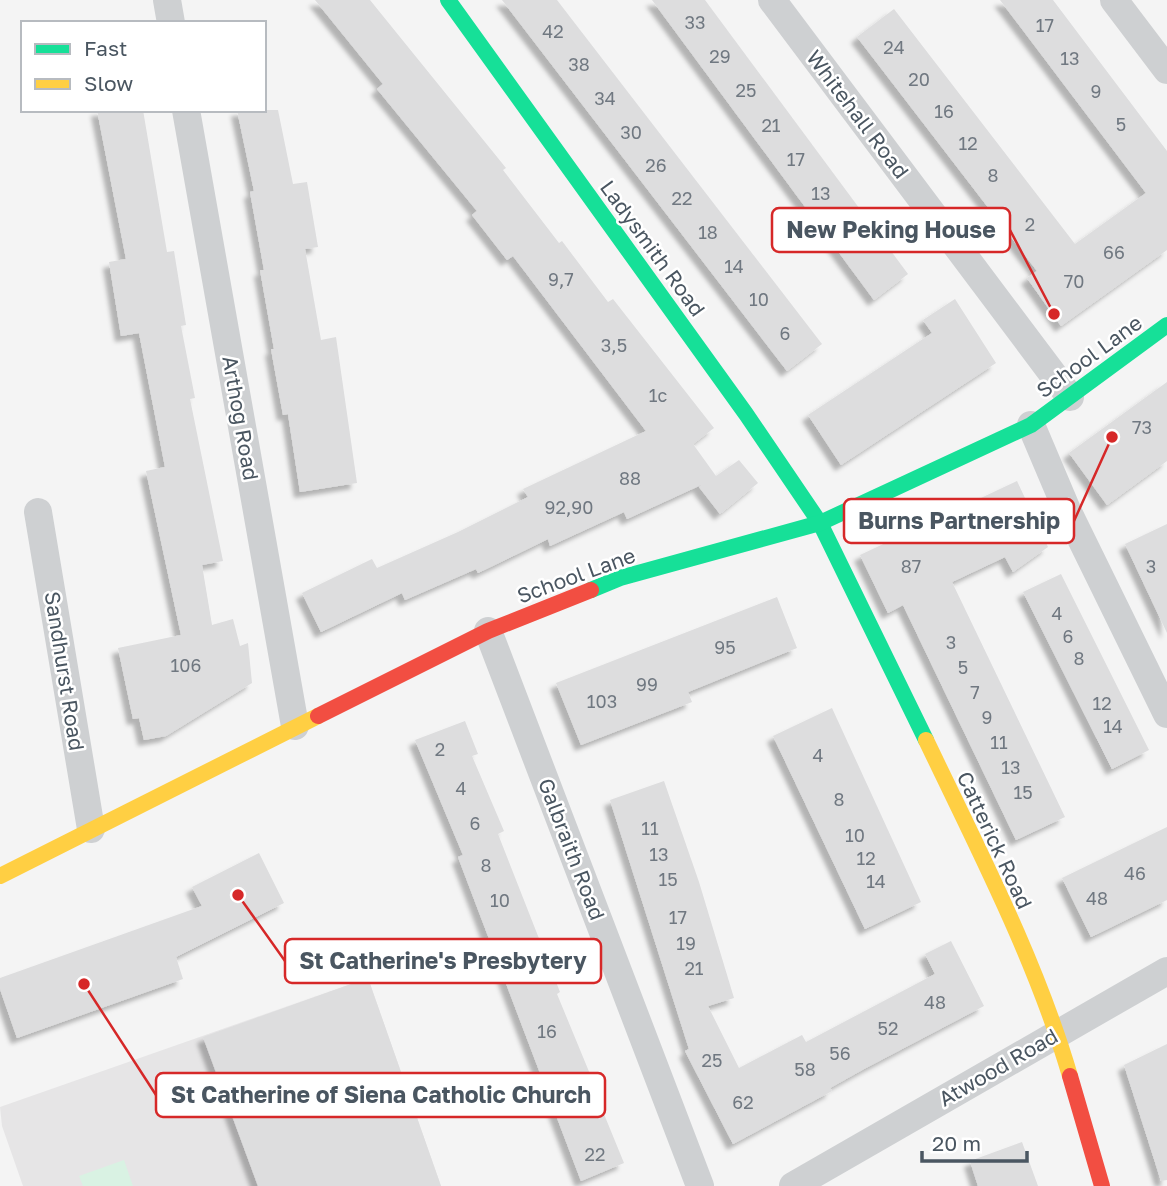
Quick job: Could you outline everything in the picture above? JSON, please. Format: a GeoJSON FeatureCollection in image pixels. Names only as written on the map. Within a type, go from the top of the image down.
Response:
{"type":"FeatureCollection","features":[{"type":"Feature","properties":{"kind":"street"},"geometry":{"type":"LineString","coordinates":[[167,0],[171,21]]}},
{"type":"Feature","properties":{"kind":"street","name":"Ladysmith Road"},"geometry":{"type":"LineString","coordinates":[[448,0],[747,414],[820,523]]}},
{"type":"Feature","properties":{"kind":"street","name":"Whitehall Road"},"geometry":{"type":"LineString","coordinates":[[772,0],[1070,397]]}},
{"type":"Feature","properties":{"kind":"street"},"geometry":{"type":"LineString","coordinates":[[1114,0],[1167,70]]}},
{"type":"Feature","properties":{"kind":"street","name":"Arthog Road"},"geometry":{"type":"LineString","coordinates":[[186,112],[295,726]]}},
{"type":"Feature","properties":{"kind":"street","name":"School Lane"},"geometry":{"type":"LineString","coordinates":[[0,876],[488,631],[620,578],[820,523],[1031,425],[1167,326]]}},
{"type":"Feature","properties":{"kind":"street"},"geometry":{"type":"LineString","coordinates":[[1031,425],[1067,510],[1167,714]]}},
{"type":"Feature","properties":{"kind":"street","name":"Sandhurst Road"},"geometry":{"type":"LineString","coordinates":[[38,512],[92,829]]}},
{"type":"Feature","properties":{"kind":"street","name":"Catterick Road"},"geometry":{"type":"LineString","coordinates":[[820,523],[989,871],[1057,1032],[1102,1186]]}},
{"type":"Feature","properties":{"kind":"street","name":"Galbraith Road"},"geometry":{"type":"LineString","coordinates":[[488,631],[700,1186]]}},
{"type":"Feature","properties":{"kind":"street","name":"Atwood Road"},"geometry":{"type":"LineString","coordinates":[[793,1186],[1167,971]]}},
{"type":"Feature","properties":{"kind":"shaded area"},"geometry":{"type":"Polygon","coordinates":[[[368,978],[441,1186],[23,1186],[2,1126],[0,1107],[368,978]]]}},
{"type":"Feature","properties":{"kind":"green space"},"geometry":{"type":"Polygon","coordinates":[[[124,1160],[133,1186],[83,1186],[79,1176],[124,1160]]]}},
{"type":"Feature","properties":{"kind":"building"},"geometry":{"type":"Polygon","coordinates":[[[315,0],[370,0],[506,168],[503,170],[559,243],[562,241],[608,302],[613,299],[714,428],[693,444],[716,476],[739,460],[758,483],[720,514],[699,487],[701,485],[627,519],[624,512],[550,546],[548,539],[478,573],[476,569],[405,600],[402,593],[321,632],[302,593],[372,559],[377,568],[458,532],[528,497],[523,489],[646,431],[513,256],[507,260],[472,215],[477,211],[377,89],[383,84],[315,0]]]}},
{"type":"Feature","properties":{"kind":"building"},"geometry":{"type":"Polygon","coordinates":[[[502,0],[557,0],[822,344],[787,371],[502,0]]]}},
{"type":"Feature","properties":{"kind":"building"},"geometry":{"type":"Polygon","coordinates":[[[652,0],[705,0],[908,274],[874,300],[652,0]]]}},
{"type":"Feature","properties":{"kind":"building"},"geometry":{"type":"Polygon","coordinates":[[[1000,0],[1053,0],[1167,151],[1167,250],[1061,326],[1027,278],[1037,271],[857,37],[894,9],[1075,244],[1146,193],[1000,0]]]}},
{"type":"Feature","properties":{"kind":"building"},"geometry":{"type":"Polygon","coordinates":[[[278,110],[293,184],[307,182],[318,247],[305,249],[321,340],[336,337],[357,483],[300,492],[288,414],[283,415],[271,349],[274,349],[260,270],[264,270],[250,192],[254,191],[237,112],[278,110]]]}},
{"type":"Feature","properties":{"kind":"building"},"geometry":{"type":"Polygon","coordinates":[[[97,112],[143,112],[167,252],[174,251],[186,325],[181,326],[195,398],[190,399],[223,561],[202,565],[212,625],[233,619],[240,646],[248,643],[252,683],[166,736],[144,740],[139,718],[133,719],[118,648],[181,635],[146,471],[165,467],[139,333],[121,336],[109,262],[126,259],[97,112]]]}},
{"type":"Feature","properties":{"kind":"building"},"geometry":{"type":"Polygon","coordinates":[[[955,299],[996,363],[841,465],[808,415],[932,333],[923,320],[955,299]]]}},
{"type":"Feature","properties":{"kind":"building"},"geometry":{"type":"Polygon","coordinates":[[[1167,382],[1167,461],[1107,505],[1069,453],[1167,382]]]}},
{"type":"Feature","properties":{"kind":"building"},"geometry":{"type":"Polygon","coordinates":[[[1017,481],[1048,547],[1013,572],[1005,557],[952,582],[1065,817],[1016,840],[903,605],[888,613],[860,555],[1017,481]]]}},
{"type":"Feature","properties":{"kind":"building"},"geometry":{"type":"Polygon","coordinates":[[[1167,524],[1167,633],[1125,544],[1167,524]]]}},
{"type":"Feature","properties":{"kind":"building"},"geometry":{"type":"Polygon","coordinates":[[[1061,574],[1149,750],[1112,769],[1023,592],[1061,574]]]}},
{"type":"Feature","properties":{"kind":"building"},"geometry":{"type":"Polygon","coordinates":[[[777,597],[797,648],[688,692],[692,702],[581,745],[556,683],[777,597]]]}},
{"type":"Feature","properties":{"kind":"building"},"geometry":{"type":"Polygon","coordinates":[[[832,708],[921,902],[865,929],[773,736],[832,708]]]}},
{"type":"Feature","properties":{"kind":"building"},"geometry":{"type":"Polygon","coordinates":[[[465,721],[478,754],[472,756],[504,831],[498,834],[560,992],[557,994],[590,1074],[588,1075],[624,1163],[581,1181],[458,857],[463,855],[415,740],[465,721]]]}},
{"type":"Feature","properties":{"kind":"building"},"geometry":{"type":"Polygon","coordinates":[[[664,781],[699,882],[734,998],[708,1006],[739,1068],[802,1035],[806,1042],[935,974],[925,954],[951,941],[984,1006],[864,1069],[830,1088],[832,1091],[733,1144],[685,1051],[689,1049],[610,800],[664,781]]]}},
{"type":"Feature","properties":{"kind":"building"},"geometry":{"type":"Polygon","coordinates":[[[1167,827],[1167,900],[1091,937],[1062,878],[1167,827]]]}},
{"type":"Feature","properties":{"kind":"building"},"geometry":{"type":"Polygon","coordinates":[[[259,853],[284,903],[176,957],[183,979],[17,1038],[0,989],[0,978],[202,906],[192,887],[259,853]]]}},
{"type":"Feature","properties":{"kind":"building"},"geometry":{"type":"Polygon","coordinates":[[[368,978],[441,1186],[258,1186],[203,1037],[368,978]]]}},
{"type":"Feature","properties":{"kind":"building"},"geometry":{"type":"Polygon","coordinates":[[[1167,1044],[1167,1180],[1161,1181],[1124,1065],[1167,1044]]]}},
{"type":"Feature","properties":{"kind":"building"},"geometry":{"type":"Polygon","coordinates":[[[1022,1142],[1038,1186],[978,1186],[970,1161],[1022,1142]]]}},
{"type":"Feature","properties":{"kind":"traffic: fast"},"geometry":{"type":"LineString","coordinates":[[448,0],[746,414],[820,523],[926,740]]}},
{"type":"Feature","properties":{"kind":"traffic: fast"},"geometry":{"type":"LineString","coordinates":[[591,590],[620,578],[820,523],[1031,425],[1167,325]]}},
{"type":"Feature","properties":{"kind":"traffic: slow"},"geometry":{"type":"LineString","coordinates":[[0,876],[318,716]]}},
{"type":"Feature","properties":{"kind":"traffic: slow"},"geometry":{"type":"LineString","coordinates":[[926,740],[1023,947],[1070,1076]]}},
{"type":"Feature","properties":{"kind":"traffic: jam"},"geometry":{"type":"LineString","coordinates":[[318,716],[488,631],[591,590]]}},
{"type":"Feature","properties":{"kind":"traffic: jam"},"geometry":{"type":"LineString","coordinates":[[1070,1076],[1102,1186]]}},
{"type":"Feature","properties":{"kind":"place","name":"New Peking House"},"geometry":{"type":"Point","coordinates":[1054,314]}},
{"type":"Feature","properties":{"kind":"place","name":"Burns Partnership"},"geometry":{"type":"Point","coordinates":[1112,437]}},
{"type":"Feature","properties":{"kind":"place","name":"St Catherine's Presbytery"},"geometry":{"type":"Point","coordinates":[238,895]}},
{"type":"Feature","properties":{"kind":"place","name":"St Catherine of Siena Catholic Church"},"geometry":{"type":"Point","coordinates":[84,984]}}]}
